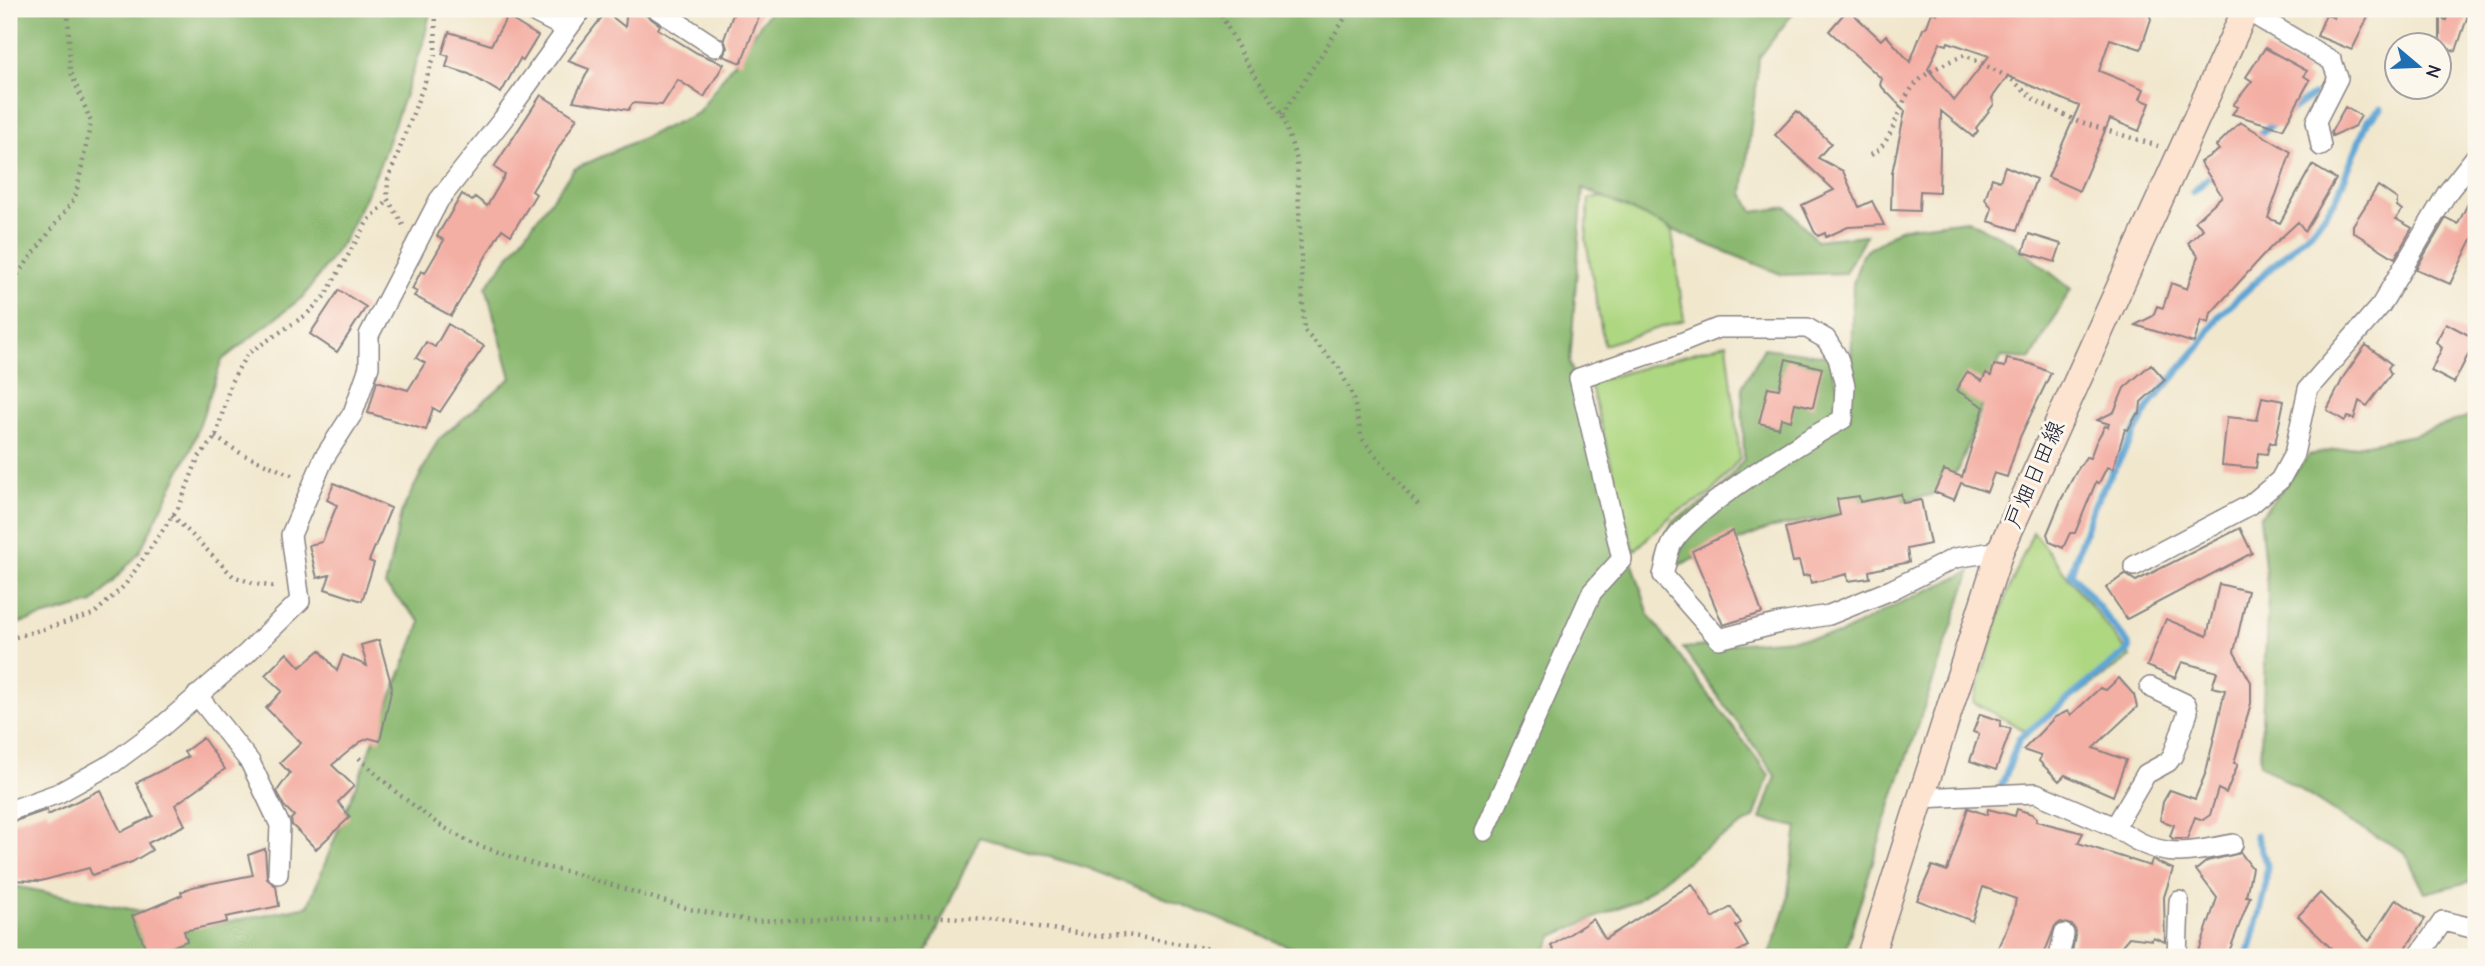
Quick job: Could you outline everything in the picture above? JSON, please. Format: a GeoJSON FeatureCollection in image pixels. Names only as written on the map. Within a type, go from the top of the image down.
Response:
{"type":"FeatureCollection","features":[{"type":"Feature","properties":{"kind":"main road","name":"戸畑日田線"},"geometry":{"type":"LineString","coordinates":[[1870,957],[2000,551],[2246,9]]}},
{"type":"Feature","properties":{"kind":"street"},"geometry":{"type":"LineString","coordinates":[[528,9],[567,29]]}},
{"type":"Feature","properties":{"kind":"street"},"geometry":{"type":"LineString","coordinates":[[9,811],[58,793],[113,763],[197,695],[300,601],[291,535],[312,483],[354,413],[369,367],[369,335],[439,200],[503,119],[582,9]]}},
{"type":"Feature","properties":{"kind":"street"},"geometry":{"type":"LineString","coordinates":[[657,9],[715,47]]}},
{"type":"Feature","properties":{"kind":"street"},"geometry":{"type":"LineString","coordinates":[[2246,9],[2332,61],[2338,78],[2316,121],[2321,146]]}},
{"type":"Feature","properties":{"kind":"street"},"geometry":{"type":"LineString","coordinates":[[2134,566],[2250,505],[2280,480],[2294,454],[2308,389],[2381,306],[2447,193],[2473,167]]}},
{"type":"Feature","properties":{"kind":"street"},"geometry":{"type":"LineString","coordinates":[[1485,831],[1591,592],[1622,559],[1579,378],[1718,328],[1807,328],[1826,339],[1838,358],[1845,386],[1843,419],[1792,448],[1732,491],[1690,523],[1672,544],[1662,575],[1704,626],[1719,639],[1829,615],[1891,590],[1955,558],[2000,551]]}},
{"type":"Feature","properties":{"kind":"street"},"geometry":{"type":"LineString","coordinates":[[2115,827],[2146,774],[2168,762],[2173,755],[2189,712],[2186,704],[2150,687]]}},
{"type":"Feature","properties":{"kind":"street"},"geometry":{"type":"LineString","coordinates":[[197,695],[250,762],[280,825],[278,874]]}},
{"type":"Feature","properties":{"kind":"street"},"geometry":{"type":"LineString","coordinates":[[1920,798],[2036,793],[2115,827],[2133,840],[2175,854],[2233,844]]}},
{"type":"Feature","properties":{"kind":"street"},"geometry":{"type":"LineString","coordinates":[[2177,957],[2179,901]]}},
{"type":"Feature","properties":{"kind":"street"},"geometry":{"type":"LineString","coordinates":[[2418,957],[2443,921],[2476,929]]}},
{"type":"Feature","properties":{"kind":"street"},"geometry":{"type":"LineString","coordinates":[[2059,957],[2064,934]]}},
{"type":"Feature","properties":{"kind":"path"},"geometry":{"type":"LineString","coordinates":[[9,286],[75,198],[79,180],[91,122],[70,69],[68,9]]}},
{"type":"Feature","properties":{"kind":"path"},"geometry":{"type":"LineString","coordinates":[[417,242],[388,201],[388,180],[435,55],[436,9]]}},
{"type":"Feature","properties":{"kind":"path"},"geometry":{"type":"LineString","coordinates":[[1218,9],[1246,62],[1282,115],[1297,160],[1304,330],[1339,368],[1353,396],[1362,439],[1421,509]]}},
{"type":"Feature","properties":{"kind":"path"},"geometry":{"type":"LineString","coordinates":[[1282,115],[1351,9]]}},
{"type":"Feature","properties":{"kind":"path"},"geometry":{"type":"LineString","coordinates":[[1871,155],[1883,149],[1910,90],[1937,67],[1965,55],[2010,78],[2036,101],[2077,121],[2178,155]]}},
{"type":"Feature","properties":{"kind":"path"},"geometry":{"type":"LineString","coordinates":[[9,639],[94,614],[125,585],[180,505],[198,458],[215,437],[231,382],[247,354],[306,315],[325,296],[367,222],[388,201]]}},
{"type":"Feature","properties":{"kind":"path"},"geometry":{"type":"LineString","coordinates":[[215,437],[242,454],[312,483]]}},
{"type":"Feature","properties":{"kind":"path"},"geometry":{"type":"LineString","coordinates":[[172,515],[233,576],[255,584],[299,590]]}},
{"type":"Feature","properties":{"kind":"path"},"geometry":{"type":"LineString","coordinates":[[359,758],[396,792],[438,824],[469,842],[539,866],[570,872],[689,909],[751,921],[929,916],[1003,921],[1095,936],[1127,935],[1223,951],[1240,957]]}},
{"type":"Feature","properties":{"kind":"green space"},"geometry":{"type":"Polygon","coordinates":[[[9,9],[431,9],[423,44],[378,169],[345,239],[304,296],[222,360],[191,449],[139,553],[93,603],[9,626],[9,9]]]}},
{"type":"Feature","properties":{"kind":"green space"},"geometry":{"type":"Polygon","coordinates":[[[771,9],[1796,9],[1759,58],[1743,193],[1753,212],[1787,207],[1816,240],[1866,235],[1845,273],[1783,275],[1689,237],[1583,188],[1570,363],[1649,615],[1769,775],[1754,818],[1701,850],[1637,900],[1553,936],[1543,957],[1316,957],[1088,868],[979,837],[925,957],[9,957],[9,885],[211,925],[308,906],[421,622],[385,586],[401,513],[438,440],[511,378],[486,287],[574,169],[698,113],[771,9]]]}},
{"type":"Feature","properties":{"kind":"green space"},"geometry":{"type":"Polygon","coordinates":[[[1637,196],[1672,232],[1684,320],[1604,345],[1586,240],[1589,198],[1637,196]]]}},
{"type":"Feature","properties":{"kind":"green space"},"geometry":{"type":"Polygon","coordinates":[[[1967,220],[2013,243],[2071,289],[2031,359],[2001,357],[1959,469],[1931,495],[1768,529],[1671,568],[1656,554],[1673,521],[1716,495],[1744,459],[1742,387],[1764,348],[1827,356],[1850,418],[1853,284],[1862,254],[1901,228],[1967,220]]]}},
{"type":"Feature","properties":{"kind":"green space"},"geometry":{"type":"Polygon","coordinates":[[[1727,343],[1740,458],[1711,494],[1673,514],[1634,551],[1590,383],[1727,343]]]}},
{"type":"Feature","properties":{"kind":"green space"},"geometry":{"type":"Polygon","coordinates":[[[2472,415],[2476,417],[2476,880],[2425,893],[2405,852],[2345,819],[2260,764],[2268,596],[2260,517],[2309,455],[2414,435],[2472,415]]]}},
{"type":"Feature","properties":{"kind":"green space"},"geometry":{"type":"Polygon","coordinates":[[[2033,532],[2131,657],[2026,731],[1973,702],[2006,596],[2033,532]]]}},
{"type":"Feature","properties":{"kind":"green space"},"geometry":{"type":"Polygon","coordinates":[[[1971,571],[1894,794],[1843,957],[1768,957],[1786,908],[1797,827],[1761,819],[1776,776],[1683,648],[1839,635],[1893,606],[1971,571]]]}},
{"type":"Feature","properties":{"kind":"building"},"geometry":{"type":"Polygon","coordinates":[[[627,9],[637,9],[660,25],[658,29],[697,53],[724,64],[704,97],[678,80],[662,105],[633,103],[628,110],[573,101],[589,69],[568,61],[606,12],[625,27],[627,9]]]}},
{"type":"Feature","properties":{"kind":"building"},"geometry":{"type":"Polygon","coordinates":[[[735,9],[762,9],[741,63],[723,56],[727,48],[724,39],[735,9]]]}},
{"type":"Feature","properties":{"kind":"building"},"geometry":{"type":"Polygon","coordinates":[[[1848,9],[1881,40],[1886,35],[1910,62],[1923,29],[1927,26],[1932,12],[1937,14],[1938,9],[2147,9],[2151,19],[2141,49],[2110,39],[2099,71],[2144,89],[2140,99],[2150,103],[2139,131],[2110,119],[2079,191],[2048,177],[2079,106],[2008,76],[1992,98],[1994,104],[1976,128],[1978,131],[1973,137],[1941,111],[1939,192],[1920,191],[1919,211],[1891,210],[1892,173],[1905,111],[1880,85],[1882,79],[1829,31],[1848,9]],[[1948,42],[1947,45],[1940,43],[1928,69],[1954,101],[1989,56],[1948,42]]]}},
{"type":"Feature","properties":{"kind":"building"},"geometry":{"type":"Polygon","coordinates":[[[2337,9],[2372,9],[2352,50],[2317,36],[2326,14],[2334,18],[2337,9]]]}},
{"type":"Feature","properties":{"kind":"building"},"geometry":{"type":"Polygon","coordinates":[[[2450,9],[2468,15],[2456,51],[2454,32],[2440,32],[2440,17],[2446,20],[2450,9]]]}},
{"type":"Feature","properties":{"kind":"building"},"geometry":{"type":"Polygon","coordinates":[[[507,17],[538,36],[523,61],[520,59],[501,93],[469,74],[446,67],[449,56],[442,54],[449,32],[491,45],[507,17]]]}},
{"type":"Feature","properties":{"kind":"building"},"geometry":{"type":"Polygon","coordinates":[[[2265,48],[2307,71],[2304,76],[2310,80],[2283,129],[2232,114],[2238,107],[2233,105],[2252,81],[2246,77],[2265,48]]]}},
{"type":"Feature","properties":{"kind":"building"},"geometry":{"type":"Polygon","coordinates":[[[541,95],[577,118],[532,191],[536,194],[511,235],[502,229],[451,316],[414,296],[417,292],[412,289],[421,271],[425,273],[444,240],[437,236],[462,194],[472,201],[475,197],[487,206],[505,175],[494,167],[541,95]]]}},
{"type":"Feature","properties":{"kind":"building"},"geometry":{"type":"Polygon","coordinates":[[[2345,107],[2361,116],[2355,126],[2332,136],[2331,132],[2345,107]]]}},
{"type":"Feature","properties":{"kind":"building"},"geometry":{"type":"Polygon","coordinates":[[[1797,111],[1831,143],[1818,158],[1843,171],[1859,207],[1872,201],[1884,225],[1848,227],[1826,237],[1825,233],[1818,236],[1814,231],[1802,205],[1834,190],[1775,135],[1797,111]]]}},
{"type":"Feature","properties":{"kind":"building"},"geometry":{"type":"Polygon","coordinates":[[[2240,122],[2291,152],[2268,218],[2280,223],[2312,165],[2336,179],[2305,231],[2298,222],[2271,247],[2211,313],[2209,323],[2201,320],[2194,343],[2135,325],[2153,316],[2157,306],[2163,308],[2171,283],[2187,289],[2198,256],[2188,243],[2203,229],[2195,221],[2222,196],[2200,162],[2219,150],[2216,146],[2240,122]]]}},
{"type":"Feature","properties":{"kind":"building"},"geometry":{"type":"Polygon","coordinates":[[[2005,166],[2036,179],[2017,230],[1988,221],[1992,208],[1985,199],[1992,178],[2000,181],[2005,166]]]}},
{"type":"Feature","properties":{"kind":"building"},"geometry":{"type":"Polygon","coordinates":[[[2378,186],[2397,199],[2397,206],[2402,210],[2396,219],[2412,228],[2395,258],[2353,232],[2353,225],[2378,186]]]}},
{"type":"Feature","properties":{"kind":"building"},"geometry":{"type":"Polygon","coordinates":[[[2476,187],[2476,231],[2450,284],[2416,269],[2446,218],[2458,224],[2476,187]]]}},
{"type":"Feature","properties":{"kind":"building"},"geometry":{"type":"Polygon","coordinates":[[[2029,234],[2061,244],[2055,262],[2023,252],[2029,234]]]}},
{"type":"Feature","properties":{"kind":"building"},"geometry":{"type":"Polygon","coordinates":[[[339,290],[366,307],[337,352],[310,334],[339,290]]]}},
{"type":"Feature","properties":{"kind":"building"},"geometry":{"type":"Polygon","coordinates":[[[2446,323],[2476,339],[2454,383],[2431,371],[2442,348],[2436,342],[2446,323]]]}},
{"type":"Feature","properties":{"kind":"building"},"geometry":{"type":"Polygon","coordinates":[[[448,324],[484,346],[440,412],[433,408],[426,430],[368,413],[377,381],[408,390],[425,363],[416,358],[426,342],[435,347],[448,324]]]}},
{"type":"Feature","properties":{"kind":"building"},"geometry":{"type":"Polygon","coordinates":[[[2366,345],[2391,364],[2388,368],[2391,374],[2367,406],[2359,401],[2354,419],[2347,417],[2345,421],[2327,410],[2344,376],[2366,345]]]}},
{"type":"Feature","properties":{"kind":"building"},"geometry":{"type":"Polygon","coordinates":[[[1786,359],[1822,368],[1813,407],[1795,403],[1791,421],[1781,418],[1779,428],[1759,423],[1768,387],[1779,389],[1786,359]]]}},
{"type":"Feature","properties":{"kind":"building"},"geometry":{"type":"Polygon","coordinates":[[[2007,359],[2031,364],[2051,373],[2020,437],[2007,477],[1994,473],[1987,492],[1961,483],[1954,500],[1934,492],[1944,470],[1962,477],[1984,407],[1956,390],[1967,372],[1982,381],[1986,373],[1991,376],[1994,365],[2005,367],[2007,359]]]}},
{"type":"Feature","properties":{"kind":"building"},"geometry":{"type":"Polygon","coordinates":[[[2151,364],[2165,380],[2141,402],[2140,414],[2137,414],[2128,430],[2125,429],[2113,469],[2107,467],[2099,483],[2096,482],[2075,533],[2070,533],[2063,548],[2050,542],[2047,534],[2061,500],[2086,457],[2090,458],[2105,426],[2108,427],[2109,424],[2097,420],[2114,412],[2124,388],[2151,364]]]}},
{"type":"Feature","properties":{"kind":"building"},"geometry":{"type":"Polygon","coordinates":[[[2262,397],[2284,401],[2275,444],[2270,442],[2267,454],[2258,453],[2256,468],[2222,465],[2227,417],[2257,420],[2262,397]]]}},
{"type":"Feature","properties":{"kind":"building"},"geometry":{"type":"Polygon","coordinates":[[[334,483],[391,508],[369,561],[374,563],[362,601],[325,589],[330,575],[317,578],[309,545],[322,542],[337,505],[327,500],[334,483]]]}},
{"type":"Feature","properties":{"kind":"building"},"geometry":{"type":"Polygon","coordinates":[[[1901,494],[1903,503],[1921,500],[1930,544],[1907,549],[1909,562],[1869,571],[1870,578],[1848,581],[1847,574],[1811,583],[1809,575],[1803,576],[1799,561],[1793,562],[1785,528],[1840,515],[1837,499],[1859,496],[1860,502],[1901,494]]]}},
{"type":"Feature","properties":{"kind":"building"},"geometry":{"type":"Polygon","coordinates":[[[2240,528],[2252,553],[2127,619],[2106,588],[2125,574],[2136,581],[2240,528]]]}},
{"type":"Feature","properties":{"kind":"building"},"geometry":{"type":"Polygon","coordinates":[[[1733,531],[1762,613],[1723,625],[1692,551],[1733,531]]]}},
{"type":"Feature","properties":{"kind":"building"},"geometry":{"type":"Polygon","coordinates":[[[2219,584],[2248,591],[2234,652],[2251,682],[2251,703],[2234,763],[2238,764],[2226,793],[2218,789],[2210,815],[2203,820],[2195,817],[2187,839],[2173,839],[2170,836],[2174,825],[2160,820],[2163,802],[2170,790],[2195,799],[2206,772],[2225,690],[2212,687],[2217,672],[2182,662],[2175,678],[2147,666],[2166,619],[2207,636],[2219,584]]]}},
{"type":"Feature","properties":{"kind":"building"},"geometry":{"type":"Polygon","coordinates":[[[379,640],[392,687],[380,741],[369,738],[360,742],[332,765],[354,786],[338,802],[350,817],[316,849],[292,825],[291,819],[294,816],[284,806],[277,791],[290,773],[280,763],[301,743],[266,708],[282,691],[265,675],[287,653],[300,667],[320,650],[337,671],[343,655],[367,666],[361,645],[379,640]]]}},
{"type":"Feature","properties":{"kind":"building"},"geometry":{"type":"Polygon","coordinates":[[[2119,678],[2134,695],[2137,707],[2093,748],[2126,760],[2113,796],[2065,775],[2059,781],[2039,761],[2041,756],[2023,750],[2055,717],[2068,711],[2071,715],[2100,688],[2106,690],[2119,678]]]}},
{"type":"Feature","properties":{"kind":"building"},"geometry":{"type":"Polygon","coordinates":[[[1980,714],[2001,721],[2000,726],[2011,729],[1996,770],[1970,761],[1979,734],[1973,732],[1980,714]]]}},
{"type":"Feature","properties":{"kind":"building"},"geometry":{"type":"Polygon","coordinates":[[[203,738],[225,769],[175,805],[185,825],[148,843],[152,850],[132,862],[92,875],[89,868],[41,881],[9,880],[9,823],[47,810],[48,815],[100,790],[121,832],[153,816],[136,783],[188,757],[184,752],[203,738]]]}},
{"type":"Feature","properties":{"kind":"building"},"geometry":{"type":"Polygon","coordinates":[[[1968,808],[1987,815],[1988,809],[2015,816],[2017,809],[2032,814],[2037,818],[2036,821],[2083,833],[2078,843],[2150,866],[2152,860],[2173,869],[2164,897],[2165,942],[2153,937],[2152,940],[2129,937],[2112,957],[2071,957],[2076,931],[2072,925],[2061,922],[2055,926],[2043,957],[1994,957],[2013,913],[2016,899],[1983,887],[1972,921],[1917,900],[1932,866],[1947,871],[1968,808]]]}},
{"type":"Feature","properties":{"kind":"building"},"geometry":{"type":"Polygon","coordinates":[[[265,849],[267,879],[276,886],[279,906],[226,917],[227,922],[184,931],[187,941],[149,956],[132,916],[182,895],[181,892],[192,887],[253,875],[248,855],[265,849]]]}},
{"type":"Feature","properties":{"kind":"building"},"geometry":{"type":"Polygon","coordinates":[[[2241,853],[2252,868],[2246,896],[2250,897],[2227,957],[2197,957],[2217,898],[2196,870],[2207,861],[2241,853]]]}},
{"type":"Feature","properties":{"kind":"building"},"geometry":{"type":"Polygon","coordinates":[[[1692,884],[1713,918],[1731,907],[1741,923],[1736,926],[1748,946],[1728,957],[1558,957],[1551,946],[1593,919],[1605,939],[1692,884]]]}},
{"type":"Feature","properties":{"kind":"building"},"geometry":{"type":"Polygon","coordinates":[[[2320,893],[2369,941],[2396,899],[2425,919],[2400,957],[2340,957],[2298,916],[2320,893]]]}},
{"type":"Feature","properties":{"kind":"waterway"},"geometry":{"type":"LineString","coordinates":[[2288,113],[2313,95]]}},
{"type":"Feature","properties":{"kind":"waterway"},"geometry":{"type":"LineString","coordinates":[[1999,793],[2019,739],[2129,650],[2128,644],[2071,573],[2093,506],[2152,402],[2199,347],[2218,317],[2317,225],[2336,199],[2368,120],[2381,109]]}},
{"type":"Feature","properties":{"kind":"waterway"},"geometry":{"type":"LineString","coordinates":[[2254,138],[2278,120]]}},
{"type":"Feature","properties":{"kind":"waterway"},"geometry":{"type":"LineString","coordinates":[[2193,192],[2216,171]]}},
{"type":"Feature","properties":{"kind":"waterway"},"geometry":{"type":"LineString","coordinates":[[2248,957],[2265,892],[2267,865],[2256,835]]}}]}
